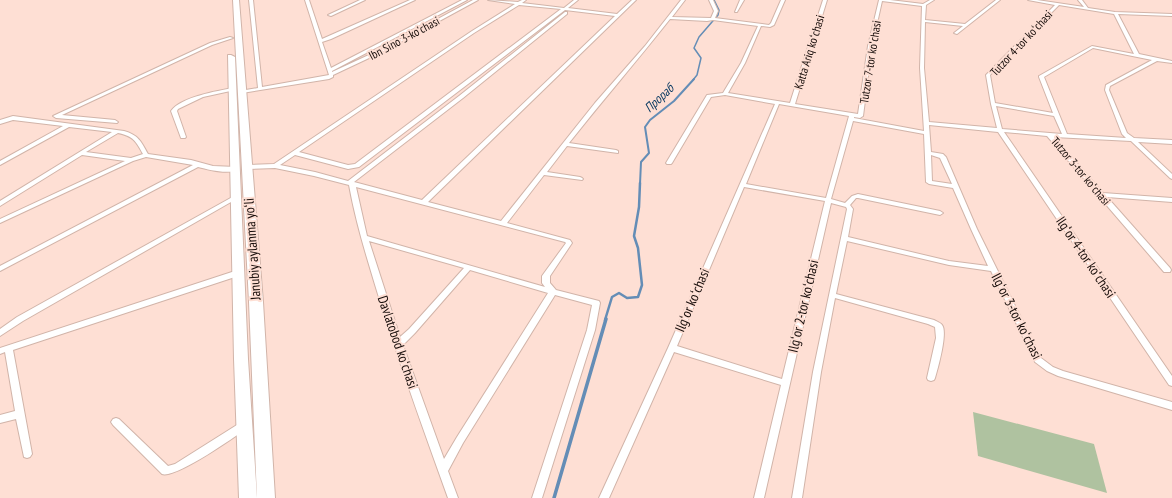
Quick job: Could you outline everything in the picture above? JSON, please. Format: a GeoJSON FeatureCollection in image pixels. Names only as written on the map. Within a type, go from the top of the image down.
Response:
{"type":"FeatureCollection","features":[{"type":"Feature","properties":{"kind":"highway","name":"Janubiy aylanma yoʻli"},"geometry":{"type":"LineString","coordinates":[[230,0],[231,38],[237,91]]}},
{"type":"Feature","properties":{"kind":"highway","name":"Janubiy aylanma yoʻli"},"geometry":{"type":"LineString","coordinates":[[236,0],[237,91],[241,168],[256,309],[266,498]]}},
{"type":"Feature","properties":{"kind":"highway","name":"Janubiy aylanma yoʻli"},"geometry":{"type":"LineString","coordinates":[[241,168],[236,197],[248,498]]}},
{"type":"Feature","properties":{"kind":"street"},"geometry":{"type":"LineString","coordinates":[[251,0],[260,89]]}},
{"type":"Feature","properties":{"kind":"street"},"geometry":{"type":"LineString","coordinates":[[330,15],[363,0]]}},
{"type":"Feature","properties":{"kind":"street"},"geometry":{"type":"LineString","coordinates":[[321,41],[414,0]]}},
{"type":"Feature","properties":{"kind":"street","name":"Ibn Sino 3-koʼchasi"},"geometry":{"type":"LineString","coordinates":[[331,72],[465,0]]}},
{"type":"Feature","properties":{"kind":"street","name":"Ibn Sino 3-koʼchasi"},"geometry":{"type":"LineString","coordinates":[[331,72],[385,49],[476,0]]}},
{"type":"Feature","properties":{"kind":"street"},"geometry":{"type":"LineString","coordinates":[[490,0],[618,15]]}},
{"type":"Feature","properties":{"kind":"street"},"geometry":{"type":"LineString","coordinates":[[275,166],[473,32],[524,0]]}},
{"type":"Feature","properties":{"kind":"street"},"geometry":{"type":"LineString","coordinates":[[350,184],[405,139],[544,32],[576,0]]}},
{"type":"Feature","properties":{"kind":"street"},"geometry":{"type":"LineString","coordinates":[[424,202],[634,0]]}},
{"type":"Feature","properties":{"kind":"street"},"geometry":{"type":"LineString","coordinates":[[504,223],[683,0]]}},
{"type":"Feature","properties":{"kind":"street"},"geometry":{"type":"LineString","coordinates":[[711,0],[716,12],[715,19]]}},
{"type":"Feature","properties":{"kind":"street"},"geometry":{"type":"LineString","coordinates":[[736,11],[742,0]]}},
{"type":"Feature","properties":{"kind":"street"},"geometry":{"type":"LineString","coordinates":[[670,18],[715,19],[760,25],[772,25],[783,0]]}},
{"type":"Feature","properties":{"kind":"street","name":"Katta Ariq koʻchasi"},"geometry":{"type":"LineString","coordinates":[[792,104],[825,0]]}},
{"type":"Feature","properties":{"kind":"street"},"geometry":{"type":"LineString","coordinates":[[881,0],[924,5],[932,0]]}},
{"type":"Feature","properties":{"kind":"street","name":"Tutzor 7-tor koʻchasi"},"geometry":{"type":"LineString","coordinates":[[852,117],[862,114],[870,46],[881,0]]}},
{"type":"Feature","properties":{"kind":"street"},"geometry":{"type":"LineString","coordinates":[[956,33],[998,0]]}},
{"type":"Feature","properties":{"kind":"street"},"geometry":{"type":"LineString","coordinates":[[1030,0],[1115,13],[1172,15]]}},
{"type":"Feature","properties":{"kind":"street"},"geometry":{"type":"LineString","coordinates":[[1080,0],[1087,9]]}},
{"type":"Feature","properties":{"kind":"street"},"geometry":{"type":"LineString","coordinates":[[183,137],[174,111],[176,108],[202,96],[260,89],[327,78],[331,76],[309,1]]}},
{"type":"Feature","properties":{"kind":"street","name":"Tutzor 4-tor koʻchasi"},"geometry":{"type":"LineString","coordinates":[[1000,130],[993,104],[988,75],[1058,4]]}},
{"type":"Feature","properties":{"kind":"street"},"geometry":{"type":"LineString","coordinates":[[924,5],[922,68],[928,133],[930,183],[956,187]]}},
{"type":"Feature","properties":{"kind":"street"},"geometry":{"type":"LineString","coordinates":[[295,153],[352,168],[357,166],[567,9]]}},
{"type":"Feature","properties":{"kind":"street"},"geometry":{"type":"LineString","coordinates":[[1115,13],[1137,55],[1172,62]]}},
{"type":"Feature","properties":{"kind":"street"},"geometry":{"type":"LineString","coordinates":[[924,21],[966,25]]}},
{"type":"Feature","properties":{"kind":"street"},"geometry":{"type":"LineString","coordinates":[[725,94],[743,63],[760,25]]}},
{"type":"Feature","properties":{"kind":"street"},"geometry":{"type":"LineString","coordinates":[[115,122],[56,116],[211,44],[231,38]]}},
{"type":"Feature","properties":{"kind":"street","name":"Tutzor 3-tor koʻchasi"},"geometry":{"type":"LineString","coordinates":[[1049,135],[1065,136],[1055,115],[1042,76],[1090,47],[1137,55]]}},
{"type":"Feature","properties":{"kind":"street"},"geometry":{"type":"LineString","coordinates":[[1157,59],[1108,86],[1107,90],[1125,134],[1139,145],[1172,177]]}},
{"type":"Feature","properties":{"kind":"street"},"geometry":{"type":"LineString","coordinates":[[669,162],[708,96],[725,94],[792,104],[928,133]]}},
{"type":"Feature","properties":{"kind":"street","name":"Ilgʻor koʻchasi"},"geometry":{"type":"LineString","coordinates":[[604,498],[672,348],[778,102]]}},
{"type":"Feature","properties":{"kind":"street"},"geometry":{"type":"LineString","coordinates":[[993,104],[1055,115]]}},
{"type":"Feature","properties":{"kind":"street","name":"Ilgʻor 2-tor koʻchasi"},"geometry":{"type":"LineString","coordinates":[[759,498],[828,200],[852,117]]}},
{"type":"Feature","properties":{"kind":"street"},"geometry":{"type":"LineString","coordinates":[[0,122],[14,118],[131,134],[136,137],[146,155]]}},
{"type":"Feature","properties":{"kind":"street"},"geometry":{"type":"LineString","coordinates":[[926,123],[1049,135]]}},
{"type":"Feature","properties":{"kind":"street"},"geometry":{"type":"LineString","coordinates":[[0,163],[68,125]]}},
{"type":"Feature","properties":{"kind":"street","name":"Ilgʻor 4-tor koʻchasi"},"geometry":{"type":"LineString","coordinates":[[1000,130],[1172,383]]}},
{"type":"Feature","properties":{"kind":"street"},"geometry":{"type":"LineString","coordinates":[[0,204],[117,131]]}},
{"type":"Feature","properties":{"kind":"street","name":"Tutzor 3-tor koʻchasi"},"geometry":{"type":"LineString","coordinates":[[1049,135],[1167,270]]}},
{"type":"Feature","properties":{"kind":"street"},"geometry":{"type":"LineString","coordinates":[[1065,136],[1172,142]]}},
{"type":"Feature","properties":{"kind":"street"},"geometry":{"type":"LineString","coordinates":[[397,137],[405,139]]}},
{"type":"Feature","properties":{"kind":"street"},"geometry":{"type":"LineString","coordinates":[[566,144],[616,152]]}},
{"type":"Feature","properties":{"kind":"street"},"geometry":{"type":"LineString","coordinates":[[81,153],[131,160]]}},
{"type":"Feature","properties":{"kind":"street","name":"Ilgʻor 3-tor koʻchasi"},"geometry":{"type":"LineString","coordinates":[[928,153],[941,155],[943,158],[1038,360],[1061,374],[1172,406]]}},
{"type":"Feature","properties":{"kind":"street"},"geometry":{"type":"LineString","coordinates":[[0,221],[131,160],[146,155],[227,169],[275,166],[315,174],[568,241],[569,243],[546,276],[546,283],[553,292]]}},
{"type":"Feature","properties":{"kind":"street"},"geometry":{"type":"LineString","coordinates":[[0,269],[197,165]]}},
{"type":"Feature","properties":{"kind":"street"},"geometry":{"type":"LineString","coordinates":[[544,173],[580,179]]}},
{"type":"Feature","properties":{"kind":"street","name":"Davlatobod koʻchasi"},"geometry":{"type":"LineString","coordinates":[[350,184],[364,237],[398,344],[453,498]]}},
{"type":"Feature","properties":{"kind":"street"},"geometry":{"type":"LineString","coordinates":[[742,185],[828,200],[847,205],[850,209],[817,372],[797,498]]}},
{"type":"Feature","properties":{"kind":"street"},"geometry":{"type":"LineString","coordinates":[[1101,195],[1172,200]]}},
{"type":"Feature","properties":{"kind":"street"},"geometry":{"type":"LineString","coordinates":[[847,205],[854,197],[858,196],[940,213]]}},
{"type":"Feature","properties":{"kind":"street"},"geometry":{"type":"LineString","coordinates":[[0,333],[20,319],[236,197]]}},
{"type":"Feature","properties":{"kind":"street"},"geometry":{"type":"LineString","coordinates":[[364,237],[596,303],[592,330],[537,498]]}},
{"type":"Feature","properties":{"kind":"street"},"geometry":{"type":"LineString","coordinates":[[844,238],[950,263],[994,269]]}},
{"type":"Feature","properties":{"kind":"street"},"geometry":{"type":"LineString","coordinates":[[398,344],[412,331],[469,267]]}},
{"type":"Feature","properties":{"kind":"street"},"geometry":{"type":"LineString","coordinates":[[27,454],[20,414],[4,350],[238,273]]}},
{"type":"Feature","properties":{"kind":"street"},"geometry":{"type":"LineString","coordinates":[[443,470],[460,440],[553,292]]}},
{"type":"Feature","properties":{"kind":"street"},"geometry":{"type":"LineString","coordinates":[[832,295],[931,322],[939,326],[940,338],[931,378]]}},
{"type":"Feature","properties":{"kind":"street"},"geometry":{"type":"LineString","coordinates":[[672,348],[785,383]]}},
{"type":"Feature","properties":{"kind":"street"},"geometry":{"type":"LineString","coordinates":[[0,419],[20,414]]}},
{"type":"Feature","properties":{"kind":"street"},"geometry":{"type":"LineString","coordinates":[[116,422],[166,471],[178,467],[244,425]]}},
{"type":"Feature","properties":{"kind":"green space"},"geometry":{"type":"Polygon","coordinates":[[[973,412],[1094,444],[1107,493],[978,456],[973,412]]]}},
{"type":"Feature","properties":{"kind":"waterway","name":"Прораб"},"geometry":{"type":"LineString","coordinates":[[693,80],[697,75],[701,58],[694,48],[699,37],[718,15],[719,10],[714,0]]}},
{"type":"Feature","properties":{"kind":"waterway","name":"Прораб"},"geometry":{"type":"LineString","coordinates":[[640,184],[641,162],[649,153],[645,127],[650,120],[674,101],[694,79]]}},
{"type":"Feature","properties":{"kind":"waterway"},"geometry":{"type":"LineString","coordinates":[[605,320],[612,297],[619,293],[627,298],[638,297],[642,285],[638,248],[634,236],[639,207],[640,183]]}},
{"type":"Feature","properties":{"kind":"waterway"},"geometry":{"type":"LineString","coordinates":[[554,498],[606,319]]}}]}
